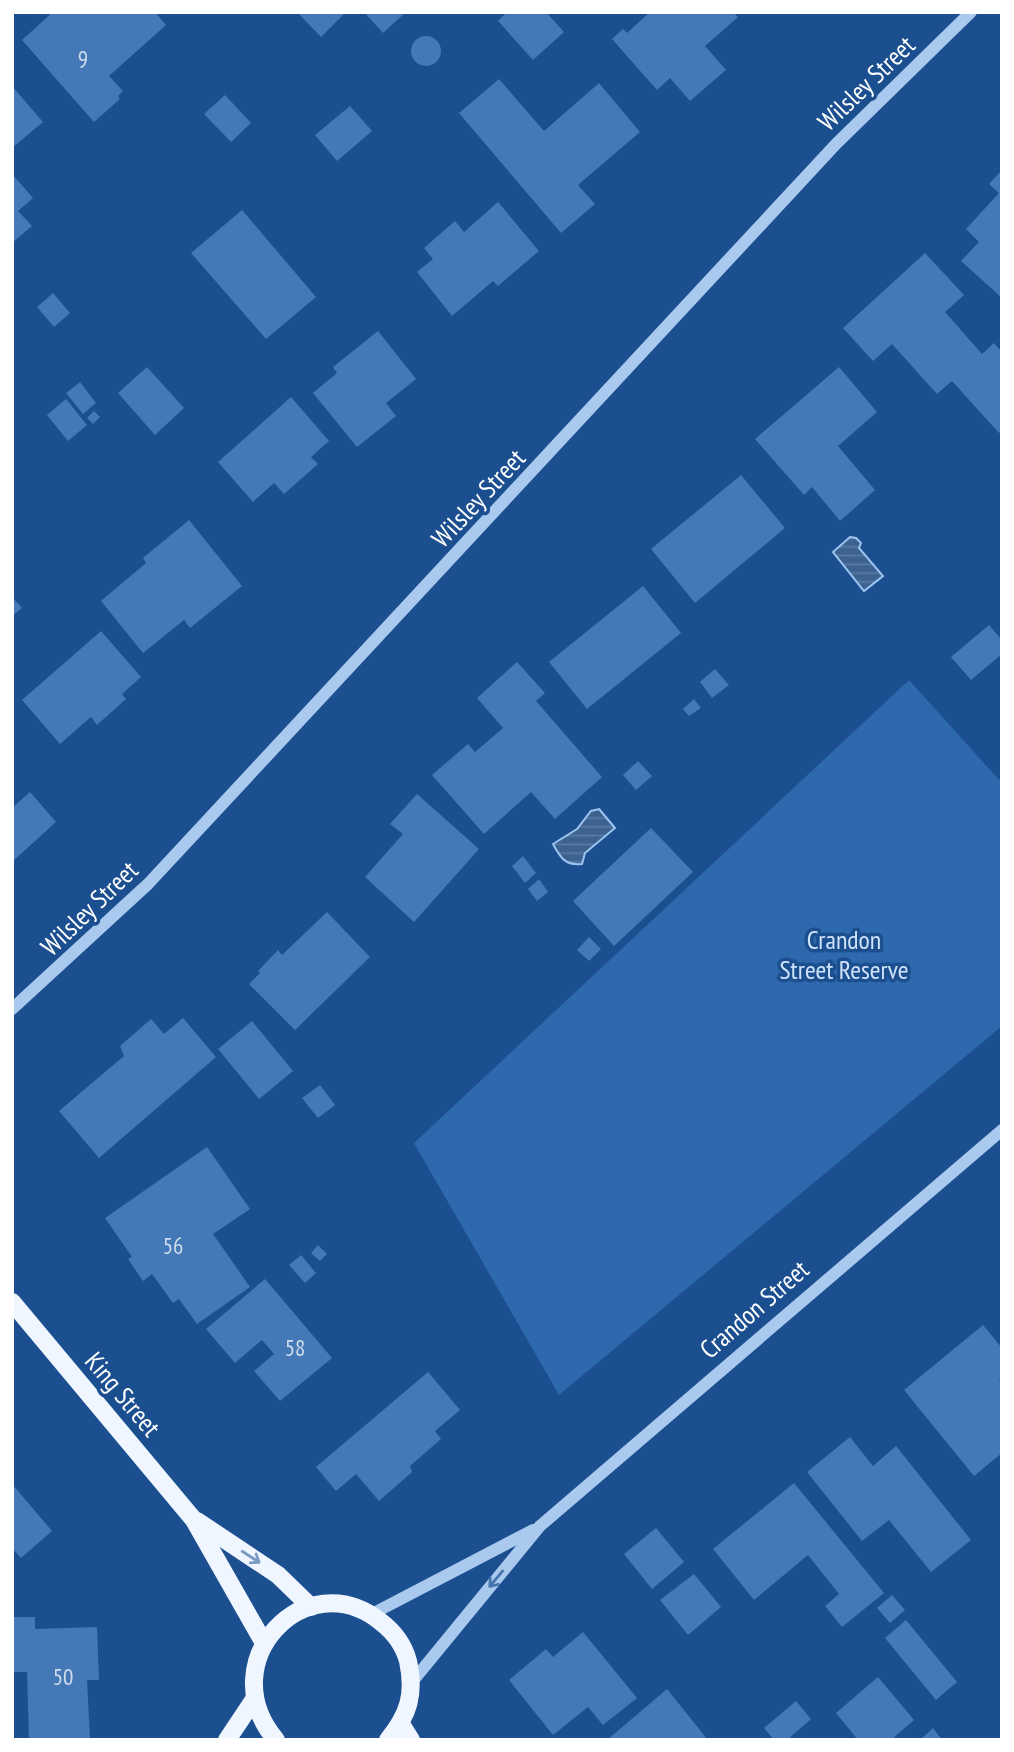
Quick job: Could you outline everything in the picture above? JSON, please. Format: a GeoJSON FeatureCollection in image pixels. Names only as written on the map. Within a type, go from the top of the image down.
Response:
{"type":"FeatureCollection","features":[{"type":"Feature","properties":{"kind":"main road","name":"King Street"},"geometry":{"type":"LineString","coordinates":[[12,1302],[194,1520],[264,1643]]}},
{"type":"Feature","properties":{"kind":"main road","name":"King Street"},"geometry":{"type":"LineString","coordinates":[[194,1520],[278,1575],[311,1607]]}},
{"type":"Feature","properties":{"kind":"main road"},"geometry":{"type":"LineString","coordinates":[[276,1740],[262,1720],[255,1698],[253,1679],[256,1660],[264,1643],[276,1628],[292,1615],[311,1607],[332,1604],[353,1607],[372,1615],[393,1632],[406,1655],[412,1682],[409,1703],[401,1724],[388,1740]]}},
{"type":"Feature","properties":{"kind":"main road"},"geometry":{"type":"LineString","coordinates":[[227,1740],[255,1698]]}},
{"type":"Feature","properties":{"kind":"main road"},"geometry":{"type":"LineString","coordinates":[[401,1724],[411,1740]]}},
{"type":"Feature","properties":{"kind":"street","name":"Wilsley Street"},"geometry":{"type":"LineString","coordinates":[[12,1009],[148,884],[836,144],[971,12]]}},
{"type":"Feature","properties":{"kind":"street","name":"Crandon Street"},"geometry":{"type":"LineString","coordinates":[[412,1682],[540,1526],[1002,1130]]}},
{"type":"Feature","properties":{"kind":"street","name":"Crandon Street"},"geometry":{"type":"LineString","coordinates":[[372,1615],[540,1526]]}},
{"type":"Feature","properties":{"kind":"green space","name":"Crandon Street Reserve"},"geometry":{"type":"Polygon","coordinates":[[[909,680],[1002,783],[1002,1026],[559,1395],[414,1143],[909,680]]]}},
{"type":"Feature","properties":{"kind":"shaded area"},"geometry":{"type":"Polygon","coordinates":[[[850,537],[861,543],[859,548],[883,576],[864,591],[833,552],[850,537]]]}},
{"type":"Feature","properties":{"kind":"shaded area"},"geometry":{"type":"Polygon","coordinates":[[[599,809],[615,828],[585,853],[582,864],[567,862],[553,844],[577,829],[591,811],[599,809]]]}},
{"type":"Feature","properties":{"kind":"building"},"geometry":{"type":"Polygon","coordinates":[[[53,12],[155,12],[166,25],[109,76],[123,91],[118,96],[120,99],[94,122],[22,40],[53,12]]]}},
{"type":"Feature","properties":{"kind":"building"},"geometry":{"type":"Polygon","coordinates":[[[297,12],[346,12],[321,37],[297,12]]]}},
{"type":"Feature","properties":{"kind":"building"},"geometry":{"type":"Polygon","coordinates":[[[364,12],[406,12],[383,33],[364,12]]]}},
{"type":"Feature","properties":{"kind":"building"},"geometry":{"type":"Polygon","coordinates":[[[507,12],[546,12],[564,32],[533,60],[498,21],[507,12]]]}},
{"type":"Feature","properties":{"kind":"building"},"geometry":{"type":"Polygon","coordinates":[[[650,12],[733,12],[738,17],[705,46],[726,70],[690,101],[670,78],[657,90],[612,39],[623,29],[627,33],[650,12]]]}},
{"type":"Feature","properties":{"kind":"building"},"geometry":{"type":"Polygon","coordinates":[[[426,36],[437,40],[441,51],[437,62],[426,66],[415,62],[411,51],[415,40],[426,36]]]}},
{"type":"Feature","properties":{"kind":"building"},"geometry":{"type":"Polygon","coordinates":[[[499,79],[544,131],[599,83],[640,132],[578,185],[595,204],[561,233],[459,113],[499,79]]]}},
{"type":"Feature","properties":{"kind":"building"},"geometry":{"type":"Polygon","coordinates":[[[12,86],[43,122],[12,148],[12,86]]]}},
{"type":"Feature","properties":{"kind":"building"},"geometry":{"type":"Polygon","coordinates":[[[225,95],[251,123],[231,142],[204,114],[225,95]]]}},
{"type":"Feature","properties":{"kind":"building"},"geometry":{"type":"Polygon","coordinates":[[[350,106],[372,131],[337,161],[315,135],[350,106]]]}},
{"type":"Feature","properties":{"kind":"building"},"geometry":{"type":"Polygon","coordinates":[[[1002,170],[1002,298],[961,261],[979,242],[966,229],[999,193],[989,184],[1002,170]]]}},
{"type":"Feature","properties":{"kind":"building"},"geometry":{"type":"Polygon","coordinates":[[[12,174],[33,198],[18,211],[32,226],[12,243],[12,174]]]}},
{"type":"Feature","properties":{"kind":"building"},"geometry":{"type":"Polygon","coordinates":[[[498,202],[539,251],[498,286],[493,281],[452,316],[417,272],[433,259],[424,248],[455,221],[464,232],[498,202]]]}},
{"type":"Feature","properties":{"kind":"building"},"geometry":{"type":"Polygon","coordinates":[[[242,210],[316,297],[266,339],[191,253],[242,210]]]}},
{"type":"Feature","properties":{"kind":"building"},"geometry":{"type":"Polygon","coordinates":[[[925,253],[964,295],[945,312],[982,354],[994,343],[1002,352],[1002,430],[999,433],[952,381],[937,394],[892,344],[873,361],[843,328],[925,253]]]}},
{"type":"Feature","properties":{"kind":"building"},"geometry":{"type":"Polygon","coordinates":[[[53,293],[70,313],[54,327],[37,307],[53,293]]]}},
{"type":"Feature","properties":{"kind":"building"},"geometry":{"type":"Polygon","coordinates":[[[378,331],[416,379],[386,403],[396,416],[357,447],[313,393],[337,373],[333,367],[378,331]]]}},
{"type":"Feature","properties":{"kind":"building"},"geometry":{"type":"Polygon","coordinates":[[[147,367],[184,408],[155,435],[118,393],[147,367]]]}},
{"type":"Feature","properties":{"kind":"building"},"geometry":{"type":"Polygon","coordinates":[[[839,367],[877,412],[838,446],[875,490],[840,521],[812,487],[804,495],[755,439],[839,367]]]}},
{"type":"Feature","properties":{"kind":"building"},"geometry":{"type":"Polygon","coordinates":[[[80,382],[96,403],[83,414],[66,393],[80,382]]]}},
{"type":"Feature","properties":{"kind":"building"},"geometry":{"type":"Polygon","coordinates":[[[291,397],[329,441],[311,457],[318,464],[284,494],[274,483],[253,502],[218,462],[291,397]]]}},
{"type":"Feature","properties":{"kind":"building"},"geometry":{"type":"Polygon","coordinates":[[[66,399],[87,425],[68,441],[47,415],[66,399]]]}},
{"type":"Feature","properties":{"kind":"building"},"geometry":{"type":"Polygon","coordinates":[[[94,411],[100,417],[93,424],[87,418],[94,411]]]}},
{"type":"Feature","properties":{"kind":"building"},"geometry":{"type":"Polygon","coordinates":[[[741,475],[785,528],[695,603],[651,549],[741,475]]]}},
{"type":"Feature","properties":{"kind":"building"},"geometry":{"type":"Polygon","coordinates":[[[189,520],[242,586],[190,628],[184,620],[143,653],[101,601],[146,563],[143,558],[189,520]]]}},
{"type":"Feature","properties":{"kind":"building"},"geometry":{"type":"Polygon","coordinates":[[[643,586],[681,633],[587,709],[549,662],[643,586]]]}},
{"type":"Feature","properties":{"kind":"building"},"geometry":{"type":"Polygon","coordinates":[[[12,597],[22,608],[12,616],[12,597]]]}},
{"type":"Feature","properties":{"kind":"building"},"geometry":{"type":"Polygon","coordinates":[[[989,625],[1002,640],[1002,654],[971,680],[951,657],[989,625]]]}},
{"type":"Feature","properties":{"kind":"building"},"geometry":{"type":"Polygon","coordinates":[[[101,631],[141,677],[122,694],[126,699],[97,725],[91,717],[60,744],[22,700],[101,631]]]}},
{"type":"Feature","properties":{"kind":"building"},"geometry":{"type":"Polygon","coordinates":[[[517,662],[545,693],[536,701],[602,777],[555,819],[531,792],[484,834],[432,775],[468,744],[475,752],[503,728],[477,698],[517,662]]]}},
{"type":"Feature","properties":{"kind":"building"},"geometry":{"type":"Polygon","coordinates":[[[715,669],[729,685],[712,698],[700,682],[715,669]]]}},
{"type":"Feature","properties":{"kind":"building"},"geometry":{"type":"Polygon","coordinates":[[[694,699],[701,708],[689,716],[683,709],[694,699]]]}},
{"type":"Feature","properties":{"kind":"building"},"geometry":{"type":"Polygon","coordinates":[[[638,761],[652,776],[636,790],[623,775],[638,761]]]}},
{"type":"Feature","properties":{"kind":"building"},"geometry":{"type":"Polygon","coordinates":[[[30,792],[56,822],[12,862],[12,808],[30,792]]]}},
{"type":"Feature","properties":{"kind":"building"},"geometry":{"type":"Polygon","coordinates":[[[417,794],[479,849],[414,922],[365,877],[403,834],[390,824],[417,794]]]}},
{"type":"Feature","properties":{"kind":"building"},"geometry":{"type":"Polygon","coordinates":[[[651,828],[693,872],[614,946],[573,901],[651,828]]]}},
{"type":"Feature","properties":{"kind":"building"},"geometry":{"type":"Polygon","coordinates":[[[523,856],[536,873],[525,883],[512,866],[523,856]]]}},
{"type":"Feature","properties":{"kind":"building"},"geometry":{"type":"Polygon","coordinates":[[[539,879],[548,892],[537,901],[528,889],[539,879]]]}},
{"type":"Feature","properties":{"kind":"building"},"geometry":{"type":"Polygon","coordinates":[[[327,912],[370,957],[295,1030],[249,984],[278,950],[282,955],[327,912]]]}},
{"type":"Feature","properties":{"kind":"building"},"geometry":{"type":"Polygon","coordinates":[[[589,937],[601,949],[589,961],[577,950],[589,937]]]}},
{"type":"Feature","properties":{"kind":"building"},"geometry":{"type":"Polygon","coordinates":[[[183,1018],[216,1057],[99,1158],[59,1111],[124,1056],[120,1046],[151,1019],[164,1034],[183,1018]]]}},
{"type":"Feature","properties":{"kind":"building"},"geometry":{"type":"Polygon","coordinates":[[[252,1021],[293,1071],[259,1099],[218,1049],[252,1021]]]}},
{"type":"Feature","properties":{"kind":"building"},"geometry":{"type":"Polygon","coordinates":[[[320,1085],[335,1105],[318,1118],[302,1098],[320,1085]]]}},
{"type":"Feature","properties":{"kind":"building"},"geometry":{"type":"Polygon","coordinates":[[[207,1147],[250,1209],[213,1234],[250,1287],[197,1324],[179,1299],[173,1303],[152,1274],[143,1281],[128,1259],[132,1257],[105,1218],[207,1147]]]}},
{"type":"Feature","properties":{"kind":"building"},"geometry":{"type":"Polygon","coordinates":[[[318,1245],[327,1254],[320,1261],[311,1253],[318,1245]]]}},
{"type":"Feature","properties":{"kind":"building"},"geometry":{"type":"Polygon","coordinates":[[[301,1255],[316,1273],[305,1283],[289,1265],[301,1255]]]}},
{"type":"Feature","properties":{"kind":"building"},"geometry":{"type":"Polygon","coordinates":[[[265,1279],[332,1358],[280,1401],[254,1371],[274,1354],[262,1340],[235,1363],[206,1329],[265,1279]]]}},
{"type":"Feature","properties":{"kind":"building"},"geometry":{"type":"Polygon","coordinates":[[[983,1325],[1002,1348],[1002,1377],[999,1379],[1002,1383],[1002,1453],[974,1476],[904,1390],[983,1325]]]}},
{"type":"Feature","properties":{"kind":"building"},"geometry":{"type":"Polygon","coordinates":[[[428,1372],[460,1410],[435,1431],[441,1439],[410,1466],[412,1472],[379,1501],[356,1474],[336,1491],[316,1467],[428,1372]]]}},
{"type":"Feature","properties":{"kind":"building"},"geometry":{"type":"Polygon","coordinates":[[[850,1437],[873,1466],[896,1446],[971,1540],[931,1572],[889,1520],[862,1541],[807,1472],[850,1437]]]}},
{"type":"Feature","properties":{"kind":"building"},"geometry":{"type":"Polygon","coordinates":[[[794,1483],[884,1593],[842,1627],[825,1606],[839,1594],[808,1555],[754,1600],[713,1549],[794,1483]]]}},
{"type":"Feature","properties":{"kind":"building"},"geometry":{"type":"Polygon","coordinates":[[[12,1484],[52,1531],[21,1558],[12,1548],[12,1484]]]}},
{"type":"Feature","properties":{"kind":"building"},"geometry":{"type":"Polygon","coordinates":[[[656,1528],[684,1562],[652,1589],[624,1554],[656,1528]]]}},
{"type":"Feature","properties":{"kind":"building"},"geometry":{"type":"Polygon","coordinates":[[[694,1574],[721,1607],[688,1635],[660,1600],[694,1574]]]}},
{"type":"Feature","properties":{"kind":"building"},"geometry":{"type":"Polygon","coordinates":[[[892,1595],[905,1610],[890,1623],[877,1608],[892,1595]]]}},
{"type":"Feature","properties":{"kind":"building"},"geometry":{"type":"Polygon","coordinates":[[[12,1617],[35,1617],[35,1629],[97,1627],[99,1680],[87,1680],[90,1739],[29,1740],[27,1672],[12,1672],[12,1617]]]}},
{"type":"Feature","properties":{"kind":"building"},"geometry":{"type":"Polygon","coordinates":[[[906,1620],[957,1682],[936,1700],[885,1638],[906,1620]]]}},
{"type":"Feature","properties":{"kind":"building"},"geometry":{"type":"Polygon","coordinates":[[[583,1632],[637,1698],[603,1725],[588,1707],[553,1735],[509,1680],[546,1649],[553,1657],[583,1632]]]}},
{"type":"Feature","properties":{"kind":"building"},"geometry":{"type":"Polygon","coordinates":[[[878,1677],[914,1720],[891,1740],[858,1740],[836,1713],[878,1677]]]}},
{"type":"Feature","properties":{"kind":"building"},"geometry":{"type":"Polygon","coordinates":[[[667,1689],[708,1740],[607,1740],[667,1689]]]}},
{"type":"Feature","properties":{"kind":"building"},"geometry":{"type":"Polygon","coordinates":[[[796,1701],[811,1719],[787,1740],[774,1740],[764,1728],[796,1701]]]}},
{"type":"Feature","properties":{"kind":"building"},"geometry":{"type":"Polygon","coordinates":[[[933,1728],[942,1740],[920,1740],[933,1728]]]}}]}
